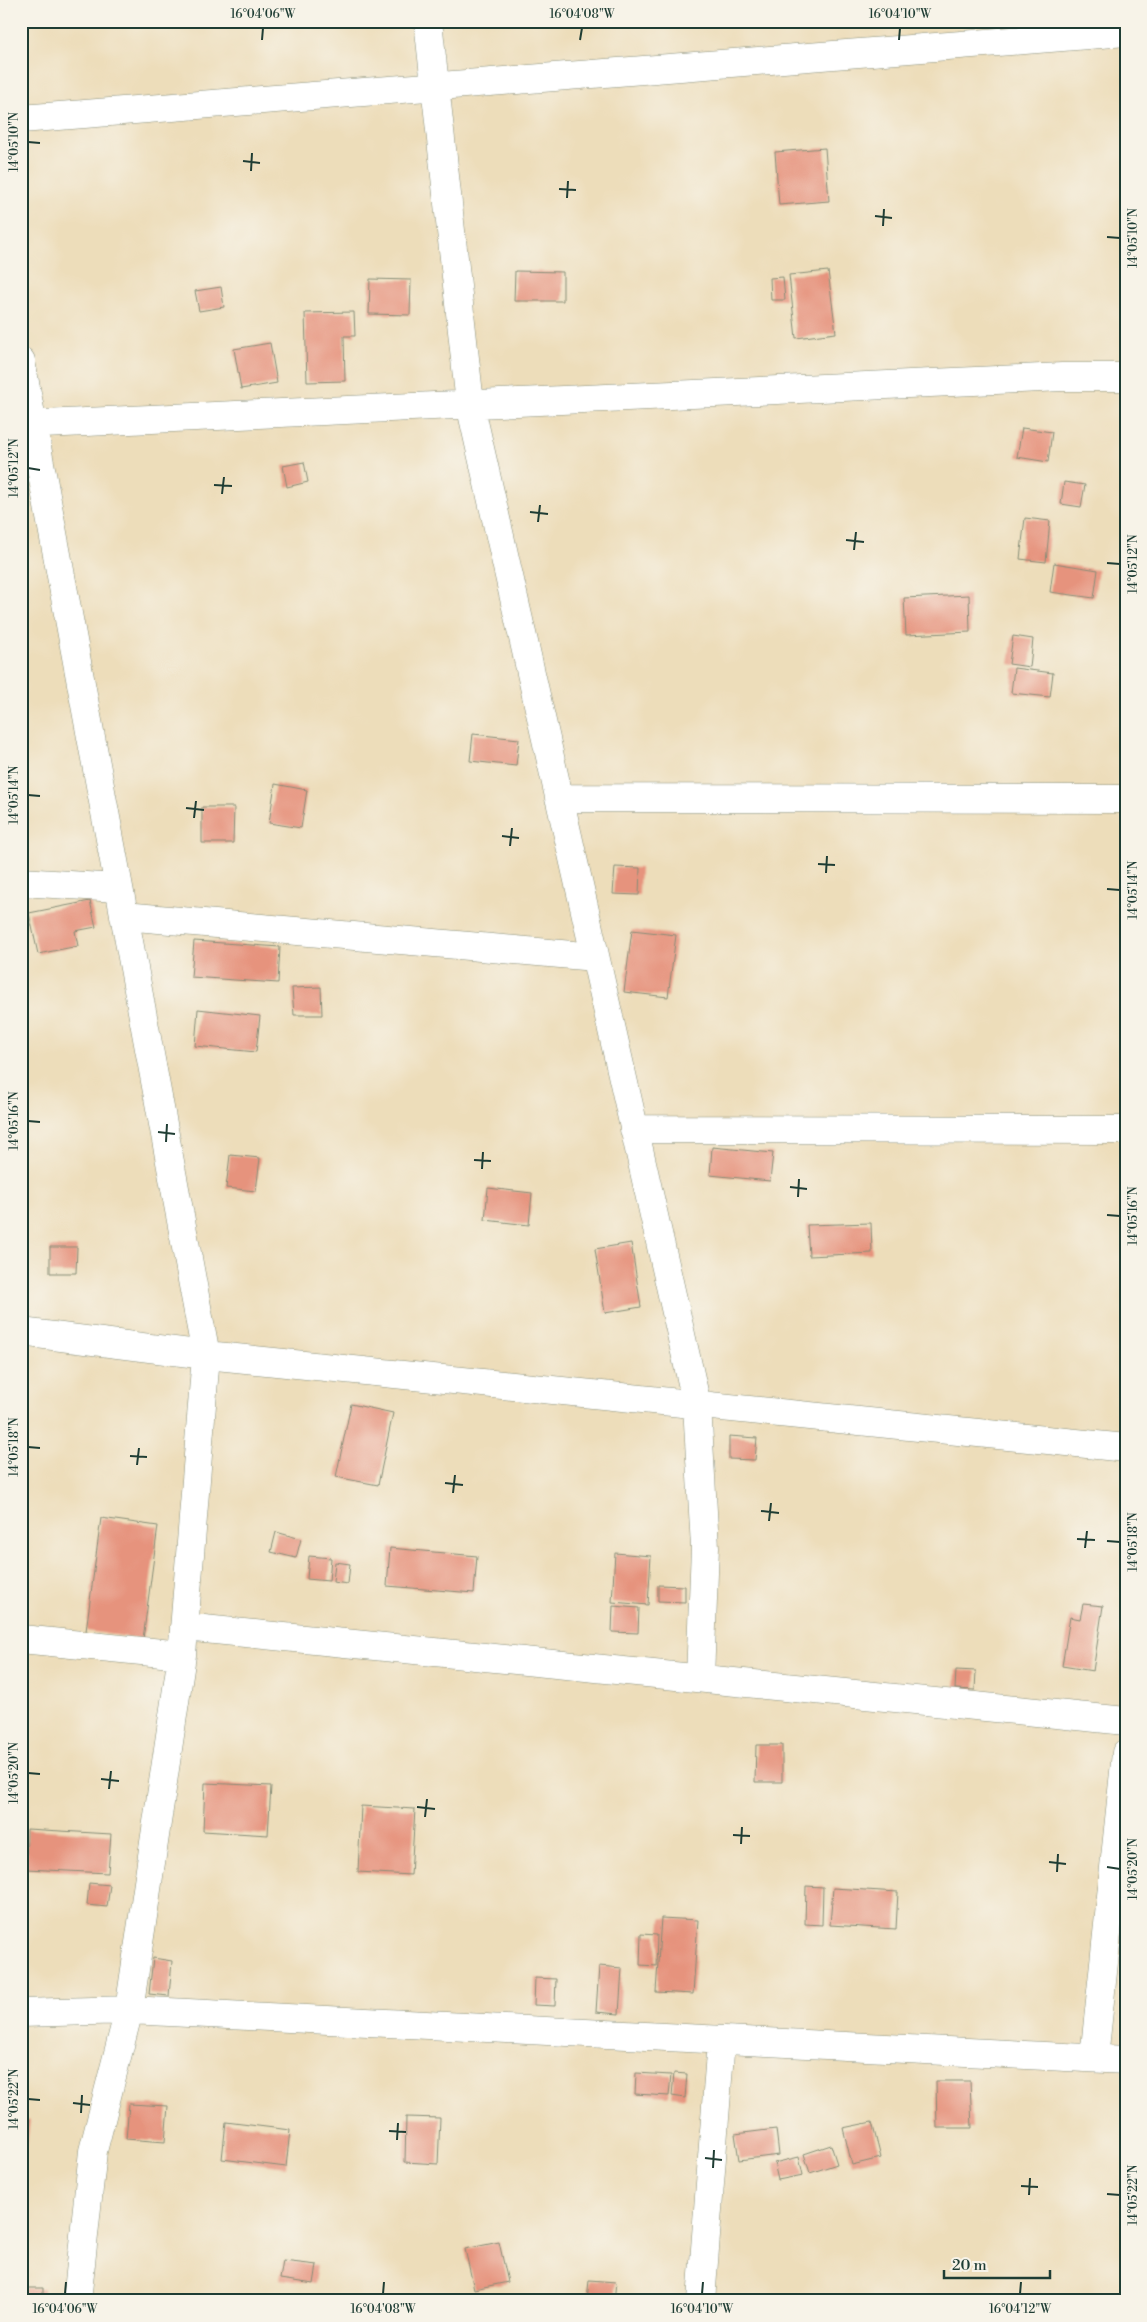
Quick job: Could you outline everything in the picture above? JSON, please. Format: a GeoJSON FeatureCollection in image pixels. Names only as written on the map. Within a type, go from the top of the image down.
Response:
{"type":"FeatureCollection","features":[{"type":"Feature","properties":{"kind":"street"},"geometry":{"type":"LineString","coordinates":[[428,21],[470,404],[697,1405],[705,1547],[700,1678]]}},
{"type":"Feature","properties":{"kind":"street"},"geometry":{"type":"LineString","coordinates":[[21,119],[1126,32]]}},
{"type":"Feature","properties":{"kind":"street"},"geometry":{"type":"LineString","coordinates":[[21,361],[27,424],[124,916],[206,1355],[182,1655],[128,2010],[93,2152],[77,2301]]}},
{"type":"Feature","properties":{"kind":"street"},"geometry":{"type":"LineString","coordinates":[[27,424],[1062,377],[1126,377]]}},
{"type":"Feature","properties":{"kind":"street"},"geometry":{"type":"LineString","coordinates":[[560,798],[1126,799]]}},
{"type":"Feature","properties":{"kind":"street"},"geometry":{"type":"LineString","coordinates":[[21,882],[118,888]]}},
{"type":"Feature","properties":{"kind":"street"},"geometry":{"type":"LineString","coordinates":[[124,916],[595,957]]}},
{"type":"Feature","properties":{"kind":"street"},"geometry":{"type":"LineString","coordinates":[[634,1129],[1126,1130]]}},
{"type":"Feature","properties":{"kind":"street"},"geometry":{"type":"LineString","coordinates":[[21,1332],[206,1355],[1126,1448]]}},
{"type":"Feature","properties":{"kind":"street"},"geometry":{"type":"LineString","coordinates":[[184,1626],[1126,1720]]}},
{"type":"Feature","properties":{"kind":"street"},"geometry":{"type":"LineString","coordinates":[[21,1639],[182,1655]]}},
{"type":"Feature","properties":{"kind":"street"},"geometry":{"type":"LineString","coordinates":[[1094,2058],[1126,1752]]}},
{"type":"Feature","properties":{"kind":"street"},"geometry":{"type":"LineString","coordinates":[[21,2013],[128,2010],[1126,2060]]}},
{"type":"Feature","properties":{"kind":"street"},"geometry":{"type":"LineString","coordinates":[[701,2301],[721,2040]]}},
{"type":"Feature","properties":{"kind":"building"},"geometry":{"type":"Polygon","coordinates":[[[825,148],[829,201],[779,205],[775,152],[825,148]]]}},
{"type":"Feature","properties":{"kind":"building"},"geometry":{"type":"Polygon","coordinates":[[[515,271],[563,272],[563,301],[514,301],[515,271]]]}},
{"type":"Feature","properties":{"kind":"building"},"geometry":{"type":"Polygon","coordinates":[[[828,271],[836,333],[796,338],[789,275],[828,271]]]}},
{"type":"Feature","properties":{"kind":"building"},"geometry":{"type":"Polygon","coordinates":[[[783,277],[785,300],[771,300],[770,278],[783,277]]]}},
{"type":"Feature","properties":{"kind":"building"},"geometry":{"type":"Polygon","coordinates":[[[370,279],[411,280],[410,315],[369,314],[370,279]]]}},
{"type":"Feature","properties":{"kind":"building"},"geometry":{"type":"Polygon","coordinates":[[[221,287],[224,307],[199,311],[195,291],[221,287]]]}},
{"type":"Feature","properties":{"kind":"building"},"geometry":{"type":"Polygon","coordinates":[[[354,312],[355,336],[344,336],[345,381],[307,382],[305,313],[354,312]]]}},
{"type":"Feature","properties":{"kind":"building"},"geometry":{"type":"Polygon","coordinates":[[[270,343],[277,383],[241,389],[234,349],[270,343]]]}},
{"type":"Feature","properties":{"kind":"building"},"geometry":{"type":"Polygon","coordinates":[[[1022,428],[1052,432],[1048,462],[1017,457],[1022,428]]]}},
{"type":"Feature","properties":{"kind":"building"},"geometry":{"type":"Polygon","coordinates":[[[304,462],[308,482],[287,487],[283,466],[304,462]]]}},
{"type":"Feature","properties":{"kind":"building"},"geometry":{"type":"Polygon","coordinates":[[[1064,482],[1085,485],[1081,507],[1061,504],[1064,482]]]}},
{"type":"Feature","properties":{"kind":"building"},"geometry":{"type":"Polygon","coordinates":[[[1025,518],[1050,521],[1046,562],[1020,559],[1025,518]]]}},
{"type":"Feature","properties":{"kind":"building"},"geometry":{"type":"Polygon","coordinates":[[[1054,563],[1098,570],[1094,598],[1050,592],[1054,563]]]}},
{"type":"Feature","properties":{"kind":"building"},"geometry":{"type":"Polygon","coordinates":[[[969,595],[970,632],[906,635],[904,598],[969,595]]]}},
{"type":"Feature","properties":{"kind":"building"},"geometry":{"type":"Polygon","coordinates":[[[1013,636],[1033,639],[1030,667],[1009,664],[1013,636]]]}},
{"type":"Feature","properties":{"kind":"building"},"geometry":{"type":"Polygon","coordinates":[[[1014,668],[1053,673],[1050,697],[1011,693],[1014,668]]]}},
{"type":"Feature","properties":{"kind":"building"},"geometry":{"type":"Polygon","coordinates":[[[473,734],[519,739],[516,766],[470,761],[473,734]]]}},
{"type":"Feature","properties":{"kind":"building"},"geometry":{"type":"Polygon","coordinates":[[[275,784],[307,790],[301,828],[269,823],[275,784]]]}},
{"type":"Feature","properties":{"kind":"building"},"geometry":{"type":"Polygon","coordinates":[[[202,807],[234,807],[233,843],[202,843],[202,807]]]}},
{"type":"Feature","properties":{"kind":"building"},"geometry":{"type":"Polygon","coordinates":[[[615,867],[640,868],[639,895],[613,894],[615,867]]]}},
{"type":"Feature","properties":{"kind":"building"},"geometry":{"type":"Polygon","coordinates":[[[90,901],[96,927],[75,931],[78,946],[38,954],[29,913],[90,901]]]}},
{"type":"Feature","properties":{"kind":"building"},"geometry":{"type":"Polygon","coordinates":[[[632,930],[676,935],[668,997],[624,992],[632,930]]]}},
{"type":"Feature","properties":{"kind":"building"},"geometry":{"type":"Polygon","coordinates":[[[194,941],[280,947],[278,983],[191,977],[194,941]]]}},
{"type":"Feature","properties":{"kind":"building"},"geometry":{"type":"Polygon","coordinates":[[[321,987],[322,1015],[294,1015],[292,988],[321,987]]]}},
{"type":"Feature","properties":{"kind":"building"},"geometry":{"type":"Polygon","coordinates":[[[198,1009],[260,1016],[256,1052],[195,1046],[198,1009]]]}},
{"type":"Feature","properties":{"kind":"building"},"geometry":{"type":"Polygon","coordinates":[[[712,1147],[773,1153],[770,1181],[710,1175],[712,1147]]]}},
{"type":"Feature","properties":{"kind":"building"},"geometry":{"type":"Polygon","coordinates":[[[230,1155],[260,1158],[256,1191],[226,1188],[230,1155]]]}},
{"type":"Feature","properties":{"kind":"building"},"geometry":{"type":"Polygon","coordinates":[[[488,1188],[532,1193],[529,1225],[485,1220],[488,1188]]]}},
{"type":"Feature","properties":{"kind":"building"},"geometry":{"type":"Polygon","coordinates":[[[871,1223],[872,1253],[809,1256],[807,1225],[871,1223]]]}},
{"type":"Feature","properties":{"kind":"building"},"geometry":{"type":"Polygon","coordinates":[[[631,1243],[641,1307],[605,1313],[595,1249],[631,1243]]]}},
{"type":"Feature","properties":{"kind":"building"},"geometry":{"type":"Polygon","coordinates":[[[50,1247],[77,1247],[76,1273],[50,1273],[50,1247]]]}},
{"type":"Feature","properties":{"kind":"building"},"geometry":{"type":"Polygon","coordinates":[[[351,1404],[393,1413],[378,1485],[336,1477],[351,1404]]]}},
{"type":"Feature","properties":{"kind":"building"},"geometry":{"type":"Polygon","coordinates":[[[729,1436],[757,1438],[755,1460],[729,1459],[729,1436]]]}},
{"type":"Feature","properties":{"kind":"building"},"geometry":{"type":"Polygon","coordinates":[[[101,1518],[158,1526],[143,1639],[86,1631],[101,1518]]]}},
{"type":"Feature","properties":{"kind":"building"},"geometry":{"type":"Polygon","coordinates":[[[276,1532],[301,1539],[296,1558],[271,1552],[276,1532]]]}},
{"type":"Feature","properties":{"kind":"building"},"geometry":{"type":"Polygon","coordinates":[[[390,1548],[477,1556],[474,1593],[387,1586],[390,1548]]]}},
{"type":"Feature","properties":{"kind":"building"},"geometry":{"type":"Polygon","coordinates":[[[615,1553],[651,1556],[648,1605],[612,1602],[615,1553]]]}},
{"type":"Feature","properties":{"kind":"building"},"geometry":{"type":"Polygon","coordinates":[[[309,1556],[331,1558],[329,1581],[307,1579],[309,1556]]]}},
{"type":"Feature","properties":{"kind":"building"},"geometry":{"type":"Polygon","coordinates":[[[335,1562],[350,1564],[348,1584],[333,1582],[335,1562]]]}},
{"type":"Feature","properties":{"kind":"building"},"geometry":{"type":"Polygon","coordinates":[[[658,1585],[685,1586],[685,1602],[658,1601],[658,1585]]]}},
{"type":"Feature","properties":{"kind":"building"},"geometry":{"type":"Polygon","coordinates":[[[1083,1604],[1103,1606],[1093,1671],[1062,1666],[1070,1617],[1080,1619],[1083,1604]]]}},
{"type":"Feature","properties":{"kind":"building"},"geometry":{"type":"Polygon","coordinates":[[[613,1606],[639,1608],[638,1633],[612,1632],[613,1606]]]}},
{"type":"Feature","properties":{"kind":"building"},"geometry":{"type":"Polygon","coordinates":[[[956,1670],[976,1671],[975,1690],[955,1689],[956,1670]]]}},
{"type":"Feature","properties":{"kind":"building"},"geometry":{"type":"Polygon","coordinates":[[[756,1745],[782,1745],[782,1782],[755,1782],[756,1745]]]}},
{"type":"Feature","properties":{"kind":"building"},"geometry":{"type":"Polygon","coordinates":[[[205,1783],[271,1786],[268,1835],[203,1831],[205,1783]]]}},
{"type":"Feature","properties":{"kind":"building"},"geometry":{"type":"Polygon","coordinates":[[[361,1806],[415,1809],[411,1875],[358,1872],[361,1806]]]}},
{"type":"Feature","properties":{"kind":"building"},"geometry":{"type":"Polygon","coordinates":[[[27,1829],[111,1834],[108,1873],[26,1869],[27,1829]]]}},
{"type":"Feature","properties":{"kind":"building"},"geometry":{"type":"Polygon","coordinates":[[[89,1883],[110,1885],[107,1907],[87,1905],[89,1883]]]}},
{"type":"Feature","properties":{"kind":"building"},"geometry":{"type":"Polygon","coordinates":[[[806,1886],[823,1887],[822,1925],[805,1924],[806,1886]]]}},
{"type":"Feature","properties":{"kind":"building"},"geometry":{"type":"Polygon","coordinates":[[[833,1888],[898,1892],[896,1929],[830,1925],[833,1888]]]}},
{"type":"Feature","properties":{"kind":"building"},"geometry":{"type":"Polygon","coordinates":[[[661,1918],[698,1920],[693,1994],[656,1992],[661,1918]]]}},
{"type":"Feature","properties":{"kind":"building"},"geometry":{"type":"Polygon","coordinates":[[[641,1934],[657,1935],[656,1966],[640,1965],[641,1934]]]}},
{"type":"Feature","properties":{"kind":"building"},"geometry":{"type":"Polygon","coordinates":[[[153,1958],[172,1961],[169,1996],[149,1994],[153,1958]]]}},
{"type":"Feature","properties":{"kind":"building"},"geometry":{"type":"Polygon","coordinates":[[[599,1966],[622,1968],[619,2014],[596,2012],[599,1966]]]}},
{"type":"Feature","properties":{"kind":"building"},"geometry":{"type":"Polygon","coordinates":[[[535,1978],[556,1979],[555,2006],[534,2005],[535,1978]]]}},
{"type":"Feature","properties":{"kind":"building"},"geometry":{"type":"Polygon","coordinates":[[[636,2073],[671,2075],[669,2096],[635,2094],[636,2073]]]}},
{"type":"Feature","properties":{"kind":"building"},"geometry":{"type":"Polygon","coordinates":[[[674,2073],[687,2074],[685,2098],[672,2096],[674,2073]]]}},
{"type":"Feature","properties":{"kind":"building"},"geometry":{"type":"Polygon","coordinates":[[[936,2081],[970,2081],[972,2128],[937,2128],[936,2081]]]}},
{"type":"Feature","properties":{"kind":"building"},"geometry":{"type":"Polygon","coordinates":[[[129,2104],[168,2106],[165,2142],[126,2139],[129,2104]]]}},
{"type":"Feature","properties":{"kind":"building"},"geometry":{"type":"Polygon","coordinates":[[[406,2117],[440,2118],[438,2164],[405,2162],[406,2117]]]}},
{"type":"Feature","properties":{"kind":"building"},"geometry":{"type":"Polygon","coordinates":[[[21,2119],[30,2120],[25,2160],[21,2159],[21,2119]]]}},
{"type":"Feature","properties":{"kind":"building"},"geometry":{"type":"Polygon","coordinates":[[[226,2122],[290,2130],[286,2167],[222,2159],[226,2122]]]}},
{"type":"Feature","properties":{"kind":"building"},"geometry":{"type":"Polygon","coordinates":[[[872,2122],[881,2158],[852,2165],[843,2128],[872,2122]]]}},
{"type":"Feature","properties":{"kind":"building"},"geometry":{"type":"Polygon","coordinates":[[[776,2129],[779,2155],[739,2160],[735,2134],[776,2129]]]}},
{"type":"Feature","properties":{"kind":"building"},"geometry":{"type":"Polygon","coordinates":[[[831,2145],[837,2164],[810,2173],[804,2154],[831,2145]]]}},
{"type":"Feature","properties":{"kind":"building"},"geometry":{"type":"Polygon","coordinates":[[[799,2157],[803,2175],[778,2180],[774,2163],[799,2157]]]}},
{"type":"Feature","properties":{"kind":"building"},"geometry":{"type":"Polygon","coordinates":[[[499,2242],[508,2282],[474,2289],[465,2249],[499,2242]]]}},
{"type":"Feature","properties":{"kind":"building"},"geometry":{"type":"Polygon","coordinates":[[[283,2261],[317,2265],[314,2284],[280,2279],[283,2261]]]}},
{"type":"Feature","properties":{"kind":"building"},"geometry":{"type":"Polygon","coordinates":[[[589,2280],[616,2282],[614,2301],[587,2301],[589,2280]]]}},
{"type":"Feature","properties":{"kind":"building"},"geometry":{"type":"Polygon","coordinates":[[[21,2288],[43,2288],[43,2301],[21,2301],[21,2288]]]}},
{"type":"Feature","properties":{"kind":"building"},"geometry":{"type":"Polygon","coordinates":[[[495,2296],[496,2301],[467,2301],[467,2299],[495,2296]]]}}]}
